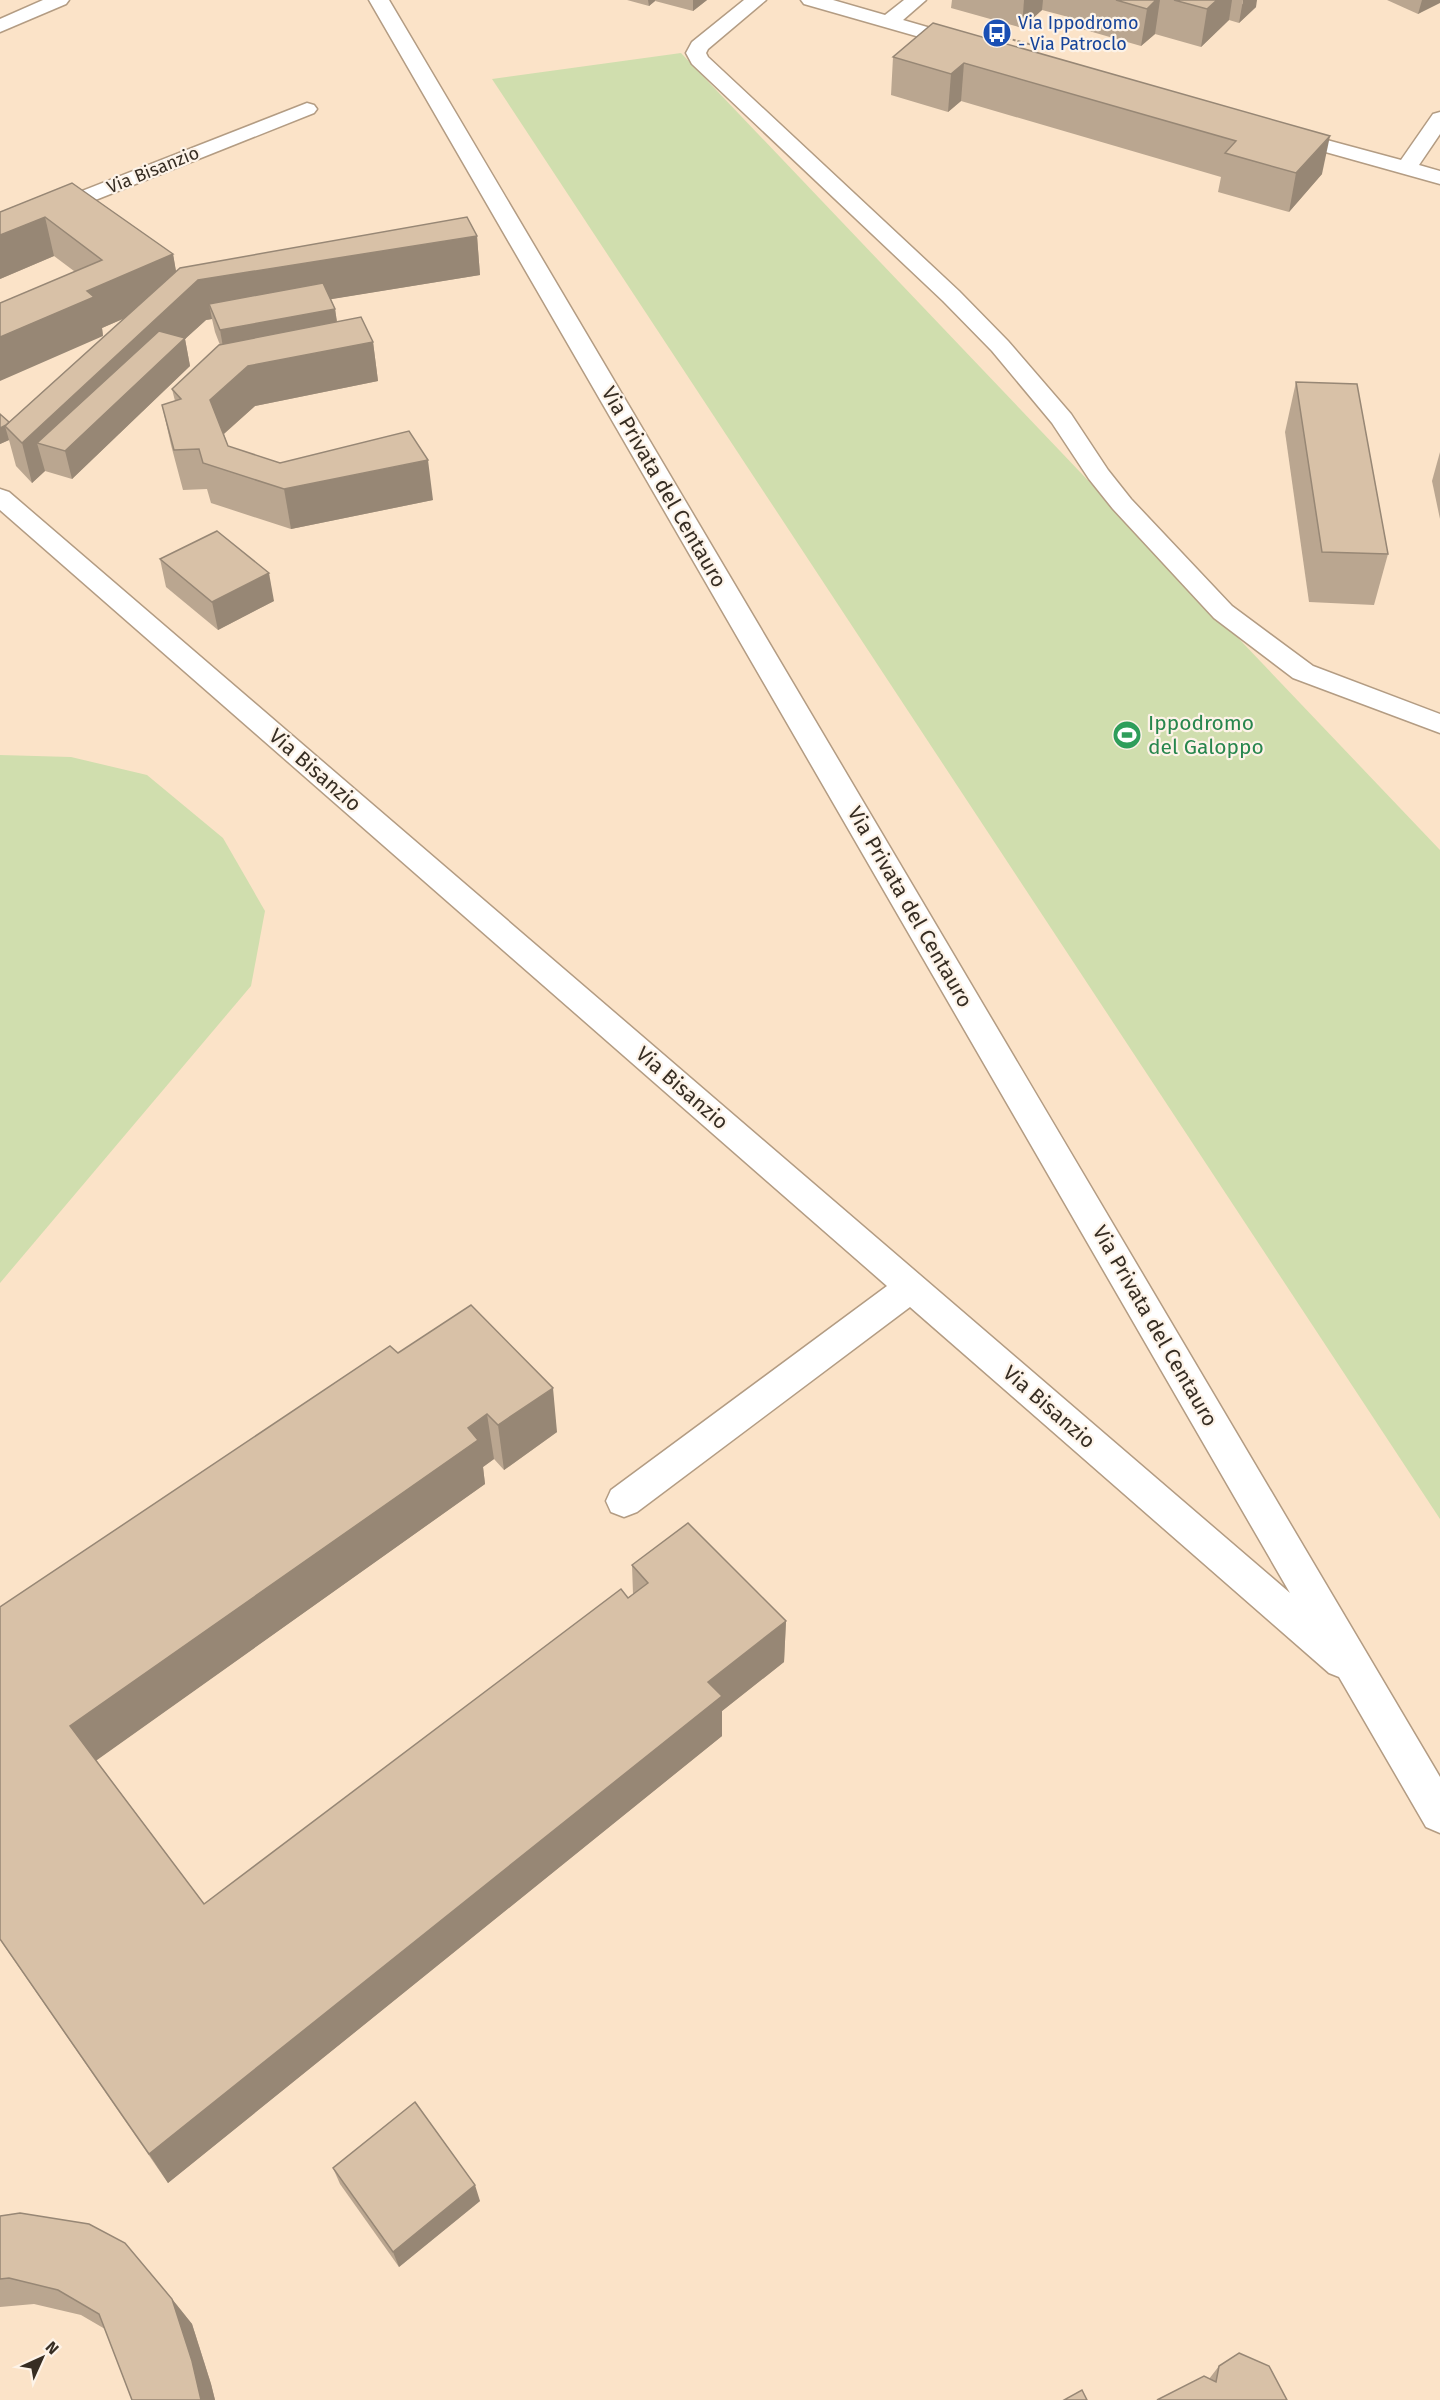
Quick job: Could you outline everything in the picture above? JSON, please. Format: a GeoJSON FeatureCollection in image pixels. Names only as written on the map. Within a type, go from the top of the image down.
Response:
{"type":"FeatureCollection","features":[{"type":"Feature","properties":{"kind":"street"},"geometry":{"type":"LineString","coordinates":[[0,26],[58,0]]}},
{"type":"Feature","properties":{"kind":"street","name":"Via Privata del Centauro"},"geometry":{"type":"LineString","coordinates":[[379,0],[1364,1680],[1440,1814]]}},
{"type":"Feature","properties":{"kind":"street"},"geometry":{"type":"LineString","coordinates":[[756,0],[699,46],[696,52],[699,60],[951,296],[1000,346],[1062,420],[1098,474],[1122,504],[1223,612],[1303,672],[1440,724]]}},
{"type":"Feature","properties":{"kind":"street"},"geometry":{"type":"LineString","coordinates":[[811,0],[980,48]]}},
{"type":"Feature","properties":{"kind":"street"},"geometry":{"type":"LineString","coordinates":[[890,22],[916,0]]}},
{"type":"Feature","properties":{"kind":"street","name":"Via Bisanzio"},"geometry":{"type":"LineString","coordinates":[[0,231],[306,109]]}},
{"type":"Feature","properties":{"kind":"street"},"geometry":{"type":"LineString","coordinates":[[1406,169],[1440,118]]}},
{"type":"Feature","properties":{"kind":"street"},"geometry":{"type":"LineString","coordinates":[[1268,130],[1440,178]]}},
{"type":"Feature","properties":{"kind":"street","name":"Via Bisanzio"},"geometry":{"type":"LineString","coordinates":[[0,497],[1364,1680]]}},
{"type":"Feature","properties":{"kind":"street"},"geometry":{"type":"LineString","coordinates":[[624,1501],[911,1287]]}},
{"type":"Feature","properties":{"kind":"green space","name":"Ippodromo del Galoppo"},"geometry":{"type":"Polygon","coordinates":[[[681,53],[1440,850],[1440,1519],[492,79],[681,53]]]}},
{"type":"Feature","properties":{"kind":"green space"},"geometry":{"type":"Polygon","coordinates":[[[0,755],[71,757],[147,775],[223,838],[265,911],[251,986],[0,1283],[0,755]]]}},
{"type":"Feature","properties":{"kind":"building"},"geometry":{"type":"Polygon","coordinates":[[[1116,0],[1156,0],[1147,9],[1116,0]]]}},
{"type":"Feature","properties":{"kind":"building"},"geometry":{"type":"Polygon","coordinates":[[[1174,0],[1217,0],[1207,9],[1174,0]]]}},
{"type":"Feature","properties":{"kind":"building"},"geometry":{"type":"Polygon","coordinates":[[[933,23],[1330,136],[1296,173],[1225,153],[1236,141],[964,63],[951,74],[893,57],[933,23]]]}},
{"type":"Feature","properties":{"kind":"building"},"geometry":{"type":"Polygon","coordinates":[[[72,183],[173,254],[87,291],[94,297],[0,337],[0,303],[102,260],[45,217],[0,235],[0,212],[72,183]]]}},
{"type":"Feature","properties":{"kind":"building"},"geometry":{"type":"Polygon","coordinates":[[[467,217],[477,236],[198,280],[22,443],[5,426],[180,268],[467,217]]]}},
{"type":"Feature","properties":{"kind":"building"},"geometry":{"type":"Polygon","coordinates":[[[323,283],[335,309],[220,330],[209,304],[323,283]]]}},
{"type":"Feature","properties":{"kind":"building"},"geometry":{"type":"Polygon","coordinates":[[[361,317],[373,342],[248,366],[210,400],[228,446],[280,463],[409,431],[428,460],[284,489],[203,463],[199,449],[174,450],[162,405],[181,399],[172,389],[219,345],[361,317]]]}},
{"type":"Feature","properties":{"kind":"building"},"geometry":{"type":"Polygon","coordinates":[[[159,331],[185,338],[65,451],[37,443],[159,331]]]}},
{"type":"Feature","properties":{"kind":"building"},"geometry":{"type":"Polygon","coordinates":[[[1296,382],[1357,384],[1388,554],[1322,552],[1296,382]]]}},
{"type":"Feature","properties":{"kind":"building"},"geometry":{"type":"Polygon","coordinates":[[[0,414],[9,422],[0,428],[0,414]]]}},
{"type":"Feature","properties":{"kind":"building"},"geometry":{"type":"Polygon","coordinates":[[[217,531],[269,573],[212,602],[160,559],[217,531]]]}},
{"type":"Feature","properties":{"kind":"building"},"geometry":{"type":"Polygon","coordinates":[[[471,1305],[553,1388],[498,1425],[487,1414],[468,1428],[478,1440],[70,1726],[204,1904],[621,1589],[628,1598],[648,1583],[632,1565],[688,1523],[786,1621],[708,1682],[722,1696],[149,2154],[0,1939],[0,1607],[390,1346],[398,1353],[471,1305]]]}},
{"type":"Feature","properties":{"kind":"building"},"geometry":{"type":"Polygon","coordinates":[[[415,2102],[475,2185],[393,2252],[333,2168],[415,2102]]]}},
{"type":"Feature","properties":{"kind":"building"},"geometry":{"type":"Polygon","coordinates":[[[20,2213],[89,2224],[125,2243],[172,2299],[192,2361],[201,2400],[132,2400],[99,2314],[58,2290],[9,2278],[0,2279],[0,2216],[20,2213]]]}},
{"type":"Feature","properties":{"kind":"building"},"geometry":{"type":"Polygon","coordinates":[[[1239,2353],[1269,2366],[1287,2400],[1157,2400],[1204,2376],[1216,2382],[1219,2366],[1239,2353]]]}},
{"type":"Feature","properties":{"kind":"building"},"geometry":{"type":"Polygon","coordinates":[[[1082,2390],[1087,2400],[1064,2400],[1082,2390]]]}},
{"type":"Feature","properties":{"kind":"place","name":"Via Ippodromo - Via Patroclo"},"geometry":{"type":"Point","coordinates":[997,33]}},
{"type":"Feature","properties":{"kind":"place","name":"Ippodromo del Galoppo"},"geometry":{"type":"Point","coordinates":[1127,735]}}]}
